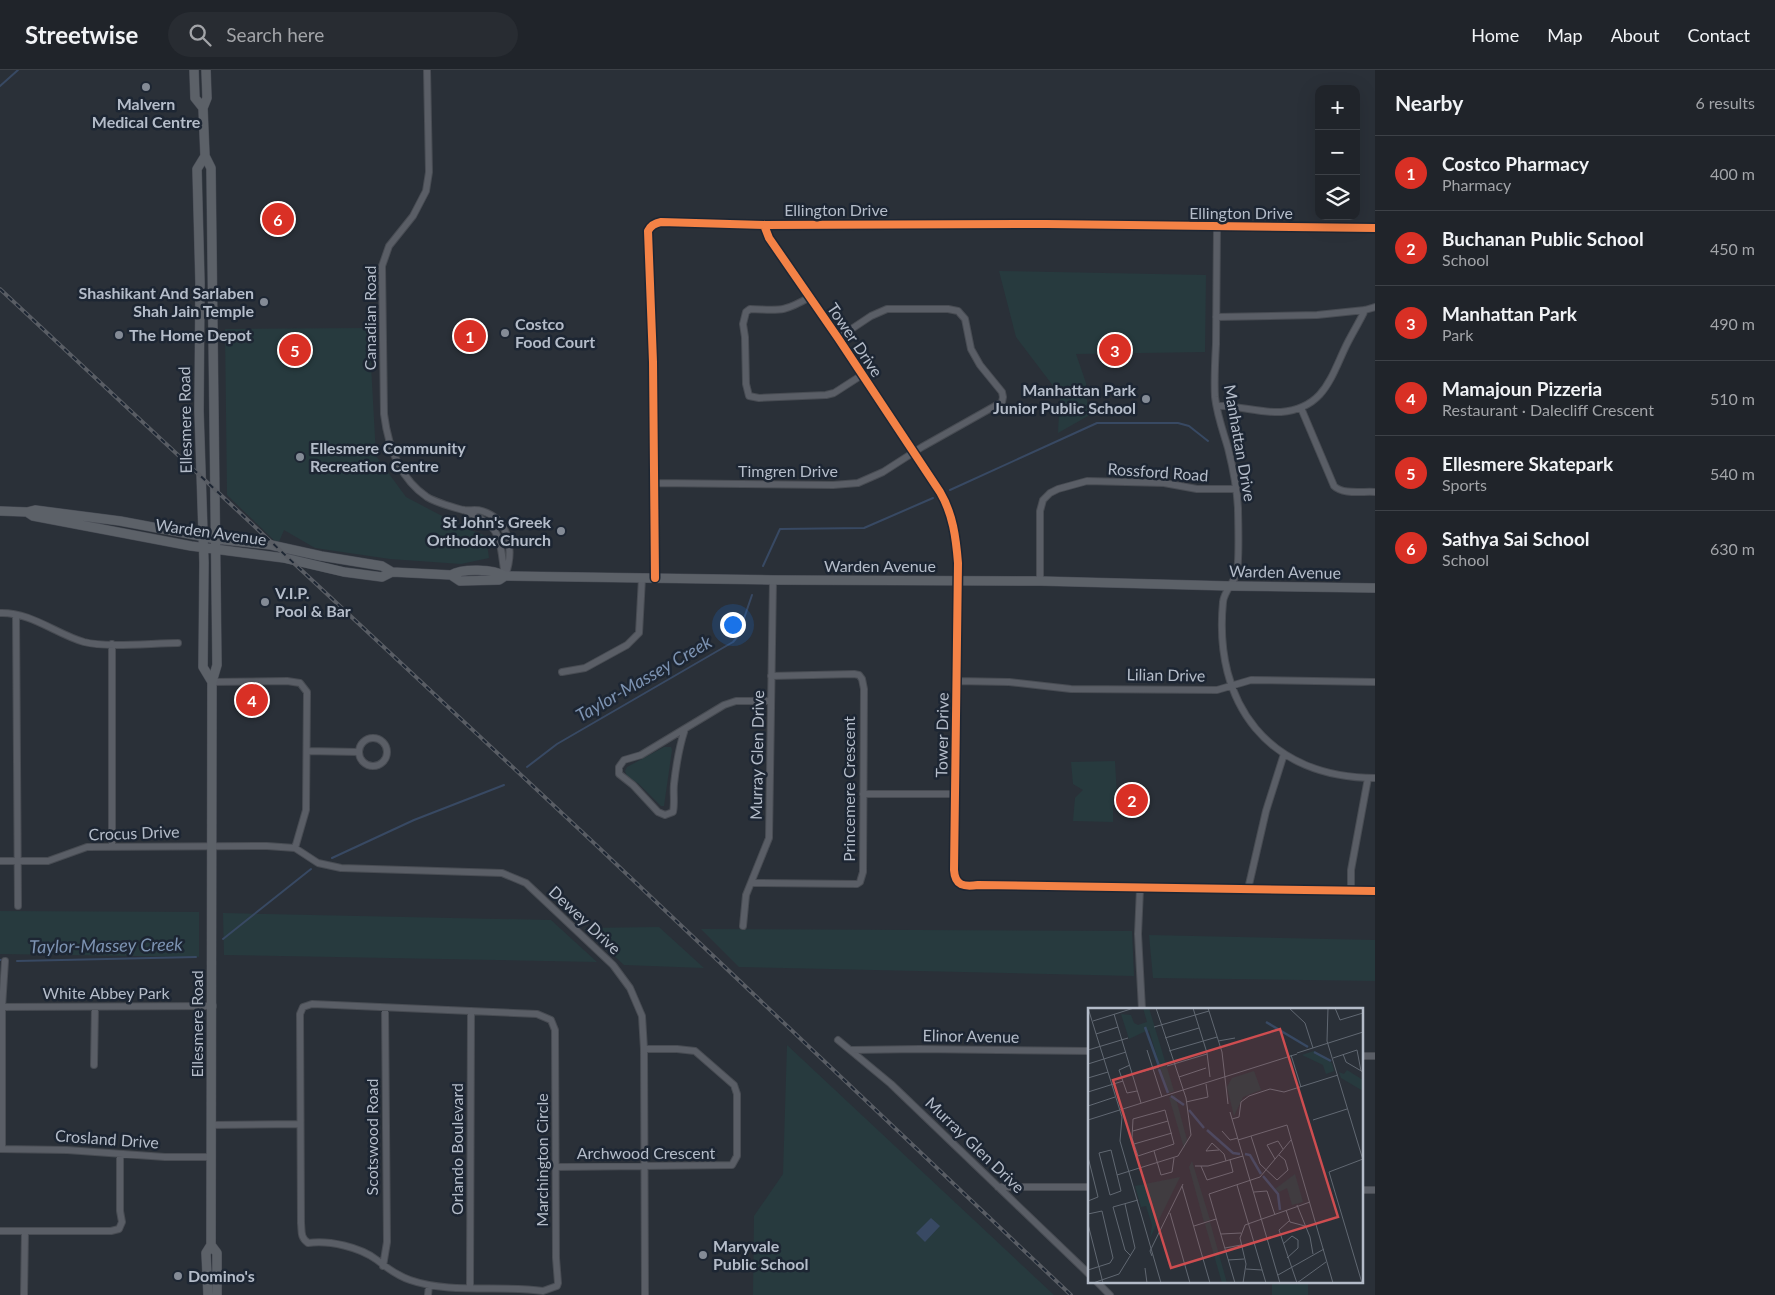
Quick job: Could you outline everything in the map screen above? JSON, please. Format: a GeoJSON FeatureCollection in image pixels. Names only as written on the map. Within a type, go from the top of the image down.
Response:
{"type":"FeatureCollection","features":[{"type":"Feature","properties":{"kind":"main road","name":"Ellesmere Road"},"geometry":{"type":"LineString","coordinates":[[194,70],[195,98],[202,108]]}},
{"type":"Feature","properties":{"kind":"main road","name":"Ellesmere Road"},"geometry":{"type":"LineString","coordinates":[[206,70],[207,98],[202,108],[205,156],[211,168],[217,665],[212,682],[211,845],[213,1006],[211,1245],[206,1253],[208,1295]]}},
{"type":"Feature","properties":{"kind":"main road","name":"Ellesmere Road"},"geometry":{"type":"LineString","coordinates":[[205,156],[197,169],[200,282],[198,411],[204,548],[203,667],[212,682]]}},
{"type":"Feature","properties":{"kind":"main road"},"geometry":{"type":"LineString","coordinates":[[200,282],[212,282]]}},
{"type":"Feature","properties":{"kind":"main road","name":"Warden Avenue"},"geometry":{"type":"LineString","coordinates":[[0,511],[27,512],[35,510],[102,518],[203,537],[272,545],[321,556],[382,566],[392,572],[451,575],[460,580],[499,580],[505,576],[1040,581],[1375,588]]}},
{"type":"Feature","properties":{"kind":"main road","name":"Warden Avenue"},"geometry":{"type":"LineString","coordinates":[[27,512],[34,516],[204,548],[284,558],[344,572],[382,577],[392,572]]}},
{"type":"Feature","properties":{"kind":"main road","name":"Ellesmere Road"},"geometry":{"type":"LineString","coordinates":[[211,1245],[216,1253],[217,1295]]}},
{"type":"Feature","properties":{"kind":"street","name":"Canadian Road"},"geometry":{"type":"LineString","coordinates":[[427,70],[429,172],[426,191],[413,216],[389,246],[382,266],[384,414],[386,429],[394,457],[410,483],[433,500],[464,510],[482,511],[492,516],[503,526],[510,546],[510,564],[505,576]]}},
{"type":"Feature","properties":{"kind":"street","name":"Ellington Drive"},"geometry":{"type":"LineString","coordinates":[[655,578],[653,362],[648,231],[651,226],[661,222],[1375,228]]}},
{"type":"Feature","properties":{"kind":"street","name":"Tower Drive"},"geometry":{"type":"LineString","coordinates":[[764,224],[769,238],[838,338],[948,505],[956,539],[954,870],[955,879],[959,885],[1375,891]]}},
{"type":"Feature","properties":{"kind":"street","name":"Manhattan Drive"},"geometry":{"type":"LineString","coordinates":[[1217,227],[1215,378],[1217,406],[1233,468],[1238,510],[1237,574],[1223,597],[1221,631],[1225,663],[1240,707],[1264,739],[1284,754],[1326,773],[1371,778]]}},
{"type":"Feature","properties":{"kind":"street"},"geometry":{"type":"LineString","coordinates":[[810,297],[786,310],[750,309],[746,312],[743,324],[746,384],[749,396],[759,398],[826,395],[834,393],[862,375]]}},
{"type":"Feature","properties":{"kind":"street"},"geometry":{"type":"LineString","coordinates":[[1216,317],[1296,317],[1365,310],[1375,307]]}},
{"type":"Feature","properties":{"kind":"street","name":"Timgren Drive"},"geometry":{"type":"LineString","coordinates":[[654,483],[849,485],[864,481],[883,472],[981,412],[1002,402],[1002,392],[980,364],[972,349],[965,319],[958,311],[948,309],[887,309],[871,316],[838,338]]}},
{"type":"Feature","properties":{"kind":"street"},"geometry":{"type":"LineString","coordinates":[[1217,406],[1280,412],[1301,408],[1309,403],[1327,387],[1365,310]]}},
{"type":"Feature","properties":{"kind":"street"},"geometry":{"type":"LineString","coordinates":[[1301,408],[1334,486],[1338,490],[1344,491],[1375,492]]}},
{"type":"Feature","properties":{"kind":"street","name":"Rossford Road"},"geometry":{"type":"LineString","coordinates":[[1040,581],[1040,511],[1043,500],[1058,489],[1087,481],[1115,481],[1164,483],[1197,489],[1236,489]]}},
{"type":"Feature","properties":{"kind":"street"},"geometry":{"type":"LineString","coordinates":[[562,672],[585,668],[628,645],[639,633],[642,578]]}},
{"type":"Feature","properties":{"kind":"street","name":"Murray Glen Drive"},"geometry":{"type":"LineString","coordinates":[[743,926],[746,895],[769,838],[773,580]]}},
{"type":"Feature","properties":{"kind":"street"},"geometry":{"type":"LineString","coordinates":[[0,613],[30,619],[86,642],[112,644],[178,643]]}},
{"type":"Feature","properties":{"kind":"street"},"geometry":{"type":"LineString","coordinates":[[16,615],[18,906]]}},
{"type":"Feature","properties":{"kind":"street"},"geometry":{"type":"LineString","coordinates":[[112,644],[112,846]]}},
{"type":"Feature","properties":{"kind":"street","name":"Princemere Crescent"},"geometry":{"type":"LineString","coordinates":[[751,882],[856,884],[860,882],[863,872],[864,689],[862,678],[854,674],[771,676]]}},
{"type":"Feature","properties":{"kind":"street","name":"Lilian Drive"},"geometry":{"type":"LineString","coordinates":[[956,681],[1009,682],[1071,689],[1217,690],[1242,681],[1251,680],[1375,682]]}},
{"type":"Feature","properties":{"kind":"street"},"geometry":{"type":"LineString","coordinates":[[211,845],[296,848],[306,810],[307,751],[307,692],[300,683],[287,681],[212,682]]}},
{"type":"Feature","properties":{"kind":"street"},"geometry":{"type":"LineString","coordinates":[[685,729],[679,751],[674,784],[674,807],[672,812],[665,815],[658,812],[633,785],[619,774],[618,769],[624,760],[641,755],[724,705],[736,701],[771,701]]}},
{"type":"Feature","properties":{"kind":"street"},"geometry":{"type":"LineString","coordinates":[[370,738],[380,739],[386,746],[387,751],[384,760],[377,766],[364,763],[358,752],[362,743],[370,738]]}},
{"type":"Feature","properties":{"kind":"street"},"geometry":{"type":"LineString","coordinates":[[307,751],[358,752]]}},
{"type":"Feature","properties":{"kind":"street"},"geometry":{"type":"LineString","coordinates":[[1248,889],[1266,811],[1284,754]]}},
{"type":"Feature","properties":{"kind":"street"},"geometry":{"type":"LineString","coordinates":[[1351,890],[1351,870],[1371,778]]}},
{"type":"Feature","properties":{"kind":"street"},"geometry":{"type":"LineString","coordinates":[[863,794],[954,794]]}},
{"type":"Feature","properties":{"kind":"street","name":"Crocus Drive"},"geometry":{"type":"LineString","coordinates":[[0,861],[48,861],[83,848],[211,845]]}},
{"type":"Feature","properties":{"kind":"street","name":"Dewey Drive"},"geometry":{"type":"LineString","coordinates":[[296,848],[318,863],[342,868],[502,873],[526,883],[613,965],[630,988],[642,1016],[644,1049],[645,1295]]}},
{"type":"Feature","properties":{"kind":"street"},"geometry":{"type":"LineString","coordinates":[[1140,888],[1138,934],[1142,1008]]}},
{"type":"Feature","properties":{"kind":"street"},"geometry":{"type":"LineString","coordinates":[[1,1149],[1,1007],[6,961]]}},
{"type":"Feature","properties":{"kind":"street","name":"Marchington Circle"},"geometry":{"type":"LineString","coordinates":[[318,1004],[471,1011],[537,1014],[551,1020],[555,1030],[556,1258],[558,1283],[557,1286],[543,1291],[430,1285],[408,1280],[383,1266],[376,1259],[359,1251],[337,1244],[308,1243],[302,1237],[299,1124],[300,1014],[303,1007],[318,1004]]}},
{"type":"Feature","properties":{"kind":"street","name":"White Abbey Park"},"geometry":{"type":"LineString","coordinates":[[1,1007],[213,1006]]}},
{"type":"Feature","properties":{"kind":"street"},"geometry":{"type":"LineString","coordinates":[[94,1065],[95,1007]]}},
{"type":"Feature","properties":{"kind":"street","name":"Scotswood Road"},"geometry":{"type":"LineString","coordinates":[[383,1266],[387,1242],[385,1008]]}},
{"type":"Feature","properties":{"kind":"street","name":"Orlando Boulevard"},"geometry":{"type":"LineString","coordinates":[[470,1288],[471,1011]]}},
{"type":"Feature","properties":{"kind":"street","name":"Murray Glen Drive"},"geometry":{"type":"LineString","coordinates":[[838,1040],[891,1084],[1088,1273]]}},
{"type":"Feature","properties":{"kind":"street","name":"Archwood Crescent"},"geometry":{"type":"LineString","coordinates":[[556,1167],[732,1165],[737,1156],[737,1094],[734,1085],[695,1051],[644,1049]]}},
{"type":"Feature","properties":{"kind":"street","name":"Elinor Avenue"},"geometry":{"type":"LineString","coordinates":[[852,1050],[919,1049],[1088,1052]]}},
{"type":"Feature","properties":{"kind":"street"},"geometry":{"type":"LineString","coordinates":[[1362,1056],[1375,1056]]}},
{"type":"Feature","properties":{"kind":"street"},"geometry":{"type":"LineString","coordinates":[[212,1125],[299,1124]]}},
{"type":"Feature","properties":{"kind":"street","name":"Crosland Drive"},"geometry":{"type":"LineString","coordinates":[[1,1149],[67,1150],[165,1157],[212,1157]]}},
{"type":"Feature","properties":{"kind":"street"},"geometry":{"type":"LineString","coordinates":[[0,1231],[111,1231],[119,1229],[122,1222],[120,1211],[120,1154]]}},
{"type":"Feature","properties":{"kind":"street"},"geometry":{"type":"LineString","coordinates":[[998,1187],[1088,1187]]}},
{"type":"Feature","properties":{"kind":"street"},"geometry":{"type":"LineString","coordinates":[[1362,1190],[1375,1190]]}},
{"type":"Feature","properties":{"kind":"street"},"geometry":{"type":"LineString","coordinates":[[24,1295],[25,1231]]}},
{"type":"Feature","properties":{"kind":"street"},"geometry":{"type":"LineString","coordinates":[[1097,1282],[1110,1295]]}},
{"type":"Feature","properties":{"kind":"street"},"geometry":{"type":"LineString","coordinates":[[428,1295],[430,1285]]}},
{"type":"Feature","properties":{"kind":"green space"},"geometry":{"type":"Polygon","coordinates":[[[999,271],[1206,275],[1205,352],[1076,354],[1086,383],[1088,416],[1058,433],[1060,395],[1016,337],[999,271]]]}},
{"type":"Feature","properties":{"kind":"green space"},"geometry":{"type":"Polygon","coordinates":[[[369,328],[376,456],[406,497],[463,527],[486,536],[489,558],[461,564],[390,559],[315,548],[284,530],[278,544],[227,495],[225,329],[369,328]]]}},
{"type":"Feature","properties":{"kind":"green space"},"geometry":{"type":"Polygon","coordinates":[[[664,747],[671,747],[672,750],[664,806],[661,806],[639,784],[627,776],[625,771],[627,767],[664,747]]]}},
{"type":"Feature","properties":{"kind":"green space"},"geometry":{"type":"Polygon","coordinates":[[[1115,761],[1117,797],[1113,797],[1113,822],[1073,821],[1075,798],[1083,790],[1073,784],[1071,762],[1115,761]]]}},
{"type":"Feature","properties":{"kind":"green space"},"geometry":{"type":"Polygon","coordinates":[[[0,911],[199,912],[199,957],[0,954],[0,911]]]}},
{"type":"Feature","properties":{"kind":"green space"},"geometry":{"type":"Polygon","coordinates":[[[223,913],[551,920],[597,962],[224,955],[223,913]]]}},
{"type":"Feature","properties":{"kind":"green space"},"geometry":{"type":"Polygon","coordinates":[[[659,927],[704,968],[624,965],[584,928],[659,927]]]}},
{"type":"Feature","properties":{"kind":"green space"},"geometry":{"type":"Polygon","coordinates":[[[701,929],[1132,931],[1134,976],[739,967],[701,929]]]}},
{"type":"Feature","properties":{"kind":"green space"},"geometry":{"type":"Polygon","coordinates":[[[1149,935],[1375,940],[1375,981],[1153,978],[1149,935]]]}},
{"type":"Feature","properties":{"kind":"green space"},"geometry":{"type":"Polygon","coordinates":[[[787,1045],[1054,1295],[753,1295],[754,1216],[783,1174],[787,1045]]]}},
{"type":"Feature","properties":{"kind":"green space"},"geometry":{"type":"Polygon","coordinates":[[[1272,1282],[1308,1282],[1308,1295],[1272,1295],[1272,1282]]]}},
{"type":"Feature","properties":{"kind":"water"},"geometry":{"type":"Polygon","coordinates":[[[931,1218],[940,1226],[925,1242],[916,1233],[931,1218]]]}},
{"type":"Feature","properties":{"kind":"waterway"},"geometry":{"type":"LineString","coordinates":[[0,86],[18,70]]}},
{"type":"Feature","properties":{"kind":"waterway","name":"Taylor-Massey Creek"},"geometry":{"type":"LineString","coordinates":[[950,490],[1097,423],[1178,423],[1189,426],[1208,441]]}},
{"type":"Feature","properties":{"kind":"waterway","name":"Taylor-Massey Creek"},"geometry":{"type":"LineString","coordinates":[[763,566],[780,529],[864,528],[933,498]]}},
{"type":"Feature","properties":{"kind":"waterway","name":"Taylor-Massey Creek"},"geometry":{"type":"LineString","coordinates":[[527,767],[557,744],[733,642],[738,636],[752,595]]}},
{"type":"Feature","properties":{"kind":"waterway","name":"Taylor-Massey Creek"},"geometry":{"type":"LineString","coordinates":[[332,858],[414,820],[504,785]]}},
{"type":"Feature","properties":{"kind":"waterway","name":"Taylor-Massey Creek"},"geometry":{"type":"LineString","coordinates":[[223,939],[311,869]]}},
{"type":"Feature","properties":{"kind":"waterway","name":"Taylor-Massey Creek"},"geometry":{"type":"LineString","coordinates":[[17,961],[196,957]]}},
{"type":"Feature","properties":{"kind":"railway"},"geometry":{"type":"LineString","coordinates":[[0,289],[595,844],[1071,1295]]}},
{"type":"Feature","properties":{"kind":"cycle path"},"geometry":{"type":"LineString","coordinates":[[655,578],[653,362],[648,231],[655,224],[661,222],[764,225],[1047,224],[1375,228]]}},
{"type":"Feature","properties":{"kind":"cycle path"},"geometry":{"type":"LineString","coordinates":[[764,225],[769,238],[940,492],[951,518],[958,563],[954,870],[958,882],[968,886],[1375,891]]}},
{"type":"Feature","properties":{"kind":"place","name":"Malvern Medical Centre"},"geometry":{"type":"Point","coordinates":[146,87]}},
{"type":"Feature","properties":{"kind":"place","name":"Sathya Sai School"},"geometry":{"type":"Point","coordinates":[278,219]}},
{"type":"Feature","properties":{"kind":"place","name":"Shashikant And Sarlaben Shah Jain Temple"},"geometry":{"type":"Point","coordinates":[264,302]}},
{"type":"Feature","properties":{"kind":"place","name":"Costco Food Court"},"geometry":{"type":"Point","coordinates":[505,333]}},
{"type":"Feature","properties":{"kind":"place","name":"The Home Depot"},"geometry":{"type":"Point","coordinates":[119,335]}},
{"type":"Feature","properties":{"kind":"place","name":"Costco Pharmacy"},"geometry":{"type":"Point","coordinates":[470,336]}},
{"type":"Feature","properties":{"kind":"place","name":"Ellesmere Skatepark"},"geometry":{"type":"Point","coordinates":[295,350]}},
{"type":"Feature","properties":{"kind":"place","name":"Manhattan Park"},"geometry":{"type":"Point","coordinates":[1115,350]}},
{"type":"Feature","properties":{"kind":"place","name":"Manhattan Park Junior Public School"},"geometry":{"type":"Point","coordinates":[1146,399]}},
{"type":"Feature","properties":{"kind":"place","name":"Ellesmere Community Recreation Centre"},"geometry":{"type":"Point","coordinates":[300,457]}},
{"type":"Feature","properties":{"kind":"place","name":"St John's Greek Orthodox Church"},"geometry":{"type":"Point","coordinates":[561,531]}},
{"type":"Feature","properties":{"kind":"place","name":"V.I.P. Pool & Bar"},"geometry":{"type":"Point","coordinates":[265,602]}},
{"type":"Feature","properties":{"kind":"place","name":"Mamajoun Pizzeria"},"geometry":{"type":"Point","coordinates":[252,700]}},
{"type":"Feature","properties":{"kind":"place","name":"Buchanan Public School"},"geometry":{"type":"Point","coordinates":[1132,800]}},
{"type":"Feature","properties":{"kind":"place","name":"Maryvale Public School"},"geometry":{"type":"Point","coordinates":[703,1255]}},
{"type":"Feature","properties":{"kind":"place","name":"Domino's"},"geometry":{"type":"Point","coordinates":[178,1276]}}]}
